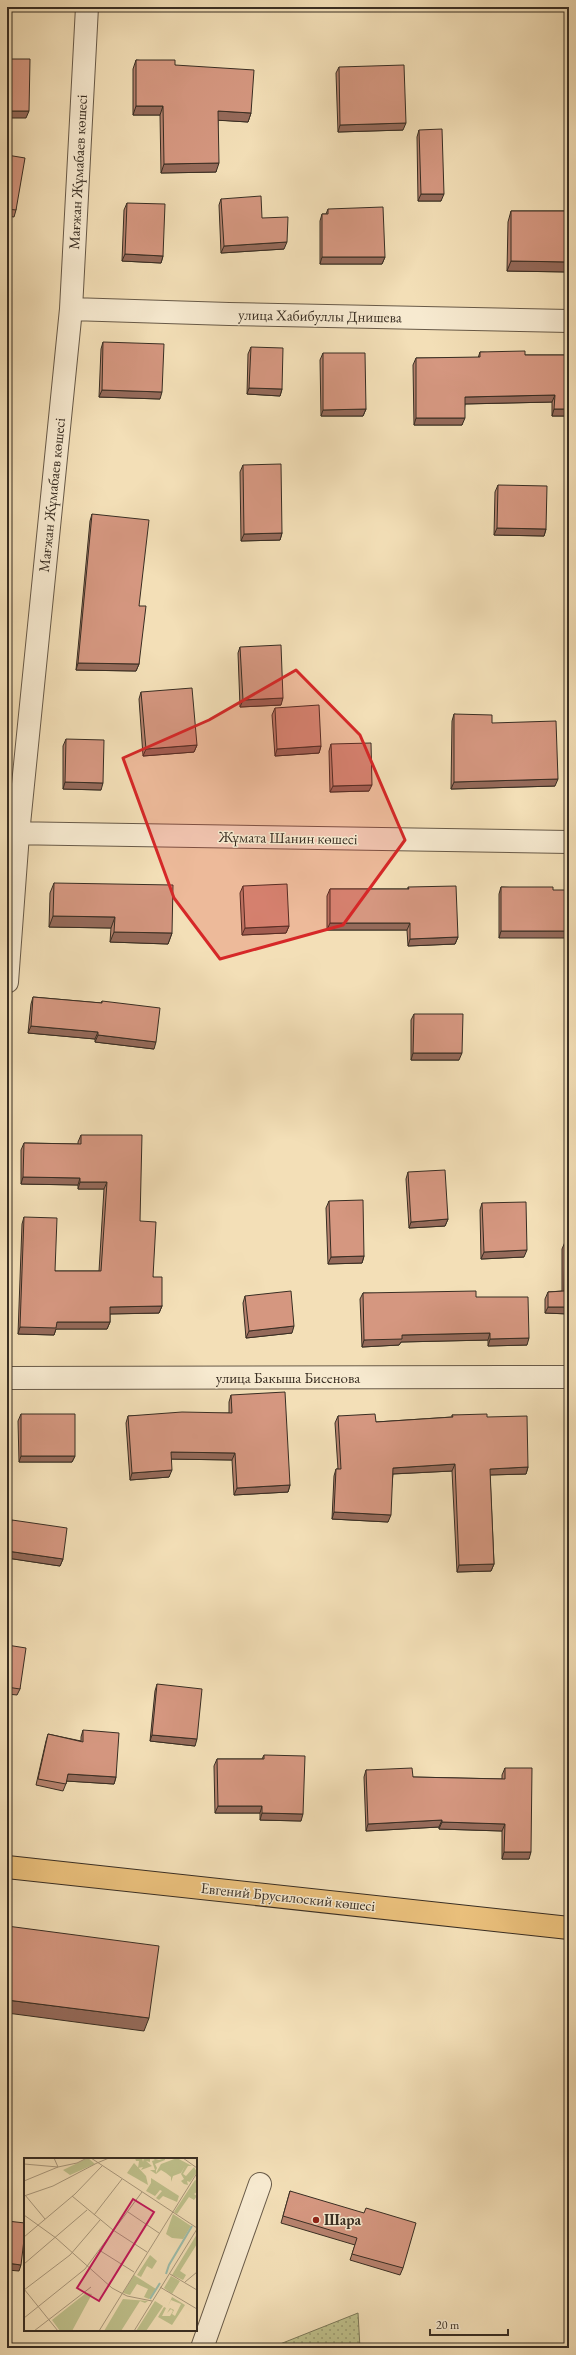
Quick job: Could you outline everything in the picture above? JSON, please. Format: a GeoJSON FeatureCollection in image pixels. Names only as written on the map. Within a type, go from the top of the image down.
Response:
{"type":"FeatureCollection","features":[{"type":"Feature","properties":{"kind":"main road","name":"Евгений Брусилоский көшесі"},"geometry":{"type":"LineString","coordinates":[[7,1867],[569,1928]]}},
{"type":"Feature","properties":{"kind":"street","name":"Мағжан Жұмабаев көшесі"},"geometry":{"type":"LineString","coordinates":[[7,982],[12,833],[71,309],[86,7]]}},
{"type":"Feature","properties":{"kind":"street","name":"улица Хабибуллы Днишева"},"geometry":{"type":"LineString","coordinates":[[71,309],[569,321]]}},
{"type":"Feature","properties":{"kind":"street","name":"Жұмата Шанин көшесі"},"geometry":{"type":"LineString","coordinates":[[12,833],[569,842]]}},
{"type":"Feature","properties":{"kind":"street","name":"улица Бакыша Бисенова"},"geometry":{"type":"LineString","coordinates":[[7,1378],[569,1377]]}},
{"type":"Feature","properties":{"kind":"street"},"geometry":{"type":"LineString","coordinates":[[202,2348],[260,2184]]}},
{"type":"Feature","properties":{"kind":"highlighted area"},"geometry":{"type":"Polygon","coordinates":[[[296,670],[360,735],[405,840],[343,925],[220,959],[174,898],[123,758],[209,720],[296,670]]]}},
{"type":"Feature","properties":{"kind":"green space"},"geometry":{"type":"Polygon","coordinates":[[[358,2313],[360,2348],[270,2348],[358,2313]]]}},
{"type":"Feature","properties":{"kind":"building"},"geometry":{"type":"Polygon","coordinates":[[[7,59],[30,59],[29,111],[7,111],[7,59]]]}},
{"type":"Feature","properties":{"kind":"building"},"geometry":{"type":"Polygon","coordinates":[[[136,60],[175,60],[175,65],[254,70],[251,113],[218,111],[219,163],[164,164],[163,106],[136,106],[136,60]]]}},
{"type":"Feature","properties":{"kind":"building"},"geometry":{"type":"Polygon","coordinates":[[[404,65],[406,123],[340,125],[339,67],[404,65]]]}},
{"type":"Feature","properties":{"kind":"building"},"geometry":{"type":"Polygon","coordinates":[[[442,129],[444,194],[421,194],[419,130],[442,129]]]}},
{"type":"Feature","properties":{"kind":"building"},"geometry":{"type":"Polygon","coordinates":[[[7,155],[25,158],[16,210],[7,209],[7,155]]]}},
{"type":"Feature","properties":{"kind":"building"},"geometry":{"type":"Polygon","coordinates":[[[261,196],[262,218],[288,217],[287,242],[224,246],[221,199],[261,196]]]}},
{"type":"Feature","properties":{"kind":"building"},"geometry":{"type":"Polygon","coordinates":[[[127,203],[165,204],[163,256],[125,254],[127,203]]]}},
{"type":"Feature","properties":{"kind":"building"},"geometry":{"type":"Polygon","coordinates":[[[383,207],[385,257],[322,257],[322,214],[328,214],[328,209],[383,207]]]}},
{"type":"Feature","properties":{"kind":"building"},"geometry":{"type":"Polygon","coordinates":[[[511,211],[569,211],[569,262],[511,261],[511,211]]]}},
{"type":"Feature","properties":{"kind":"building"},"geometry":{"type":"Polygon","coordinates":[[[103,342],[164,344],[162,392],[102,390],[103,342]]]}},
{"type":"Feature","properties":{"kind":"building"},"geometry":{"type":"Polygon","coordinates":[[[251,347],[283,348],[282,389],[249,388],[251,347]]]}},
{"type":"Feature","properties":{"kind":"building"},"geometry":{"type":"Polygon","coordinates":[[[525,351],[525,355],[569,355],[569,409],[554,409],[555,395],[465,397],[465,418],[416,418],[416,358],[480,357],[480,352],[525,351]]]}},
{"type":"Feature","properties":{"kind":"building"},"geometry":{"type":"Polygon","coordinates":[[[323,353],[365,353],[366,409],[323,410],[323,353]]]}},
{"type":"Feature","properties":{"kind":"building"},"geometry":{"type":"Polygon","coordinates":[[[281,464],[282,533],[244,534],[243,465],[281,464]]]}},
{"type":"Feature","properties":{"kind":"building"},"geometry":{"type":"Polygon","coordinates":[[[498,485],[547,486],[546,529],[497,528],[498,485]]]}},
{"type":"Feature","properties":{"kind":"building"},"geometry":{"type":"Polygon","coordinates":[[[92,514],[149,520],[139,606],[146,606],[139,664],[78,663],[92,514]]]}},
{"type":"Feature","properties":{"kind":"building"},"geometry":{"type":"Polygon","coordinates":[[[281,645],[283,698],[243,700],[240,647],[281,645]]]}},
{"type":"Feature","properties":{"kind":"building"},"geometry":{"type":"Polygon","coordinates":[[[192,688],[197,745],[146,749],[141,692],[192,688]]]}},
{"type":"Feature","properties":{"kind":"building"},"geometry":{"type":"Polygon","coordinates":[[[319,705],[321,746],[277,749],[275,708],[319,705]]]}},
{"type":"Feature","properties":{"kind":"building"},"geometry":{"type":"Polygon","coordinates":[[[454,714],[492,715],[492,723],[556,721],[558,779],[454,782],[454,714]]]}},
{"type":"Feature","properties":{"kind":"building"},"geometry":{"type":"Polygon","coordinates":[[[66,739],[104,740],[103,783],[65,782],[66,739]]]}},
{"type":"Feature","properties":{"kind":"building"},"geometry":{"type":"Polygon","coordinates":[[[371,743],[372,785],[333,786],[331,744],[371,743]]]}},
{"type":"Feature","properties":{"kind":"building"},"geometry":{"type":"Polygon","coordinates":[[[54,883],[173,885],[172,933],[114,932],[115,917],[53,916],[54,883]]]}},
{"type":"Feature","properties":{"kind":"building"},"geometry":{"type":"Polygon","coordinates":[[[287,884],[289,926],[245,928],[243,886],[287,884]]]}},
{"type":"Feature","properties":{"kind":"building"},"geometry":{"type":"Polygon","coordinates":[[[456,886],[458,937],[410,939],[410,923],[330,923],[330,889],[409,889],[408,887],[456,886]]]}},
{"type":"Feature","properties":{"kind":"building"},"geometry":{"type":"Polygon","coordinates":[[[501,887],[553,887],[553,890],[569,890],[569,931],[501,931],[501,887]]]}},
{"type":"Feature","properties":{"kind":"building"},"geometry":{"type":"Polygon","coordinates":[[[33,997],[102,1003],[102,1001],[160,1008],[156,1042],[98,1035],[98,1032],[31,1026],[33,997]]]}},
{"type":"Feature","properties":{"kind":"building"},"geometry":{"type":"Polygon","coordinates":[[[414,1014],[463,1014],[462,1053],[413,1053],[414,1014]]]}},
{"type":"Feature","properties":{"kind":"building"},"geometry":{"type":"Polygon","coordinates":[[[81,1135],[142,1135],[140,1221],[156,1222],[153,1277],[162,1277],[162,1306],[110,1307],[110,1322],[57,1322],[56,1328],[20,1327],[24,1217],[57,1218],[55,1271],[101,1271],[107,1182],[80,1182],[80,1178],[23,1177],[24,1143],[81,1144],[81,1135]]]}},
{"type":"Feature","properties":{"kind":"building"},"geometry":{"type":"Polygon","coordinates":[[[445,1170],[448,1219],[411,1222],[408,1172],[445,1170]]]}},
{"type":"Feature","properties":{"kind":"building"},"geometry":{"type":"Polygon","coordinates":[[[363,1200],[364,1256],[331,1257],[329,1201],[363,1200]]]}},
{"type":"Feature","properties":{"kind":"building"},"geometry":{"type":"Polygon","coordinates":[[[526,1202],[527,1250],[484,1252],[482,1203],[526,1202]]]}},
{"type":"Feature","properties":{"kind":"building"},"geometry":{"type":"Polygon","coordinates":[[[565,1242],[569,1242],[569,1307],[548,1307],[548,1292],[564,1291],[565,1242]]]}},
{"type":"Feature","properties":{"kind":"building"},"geometry":{"type":"Polygon","coordinates":[[[291,1291],[294,1326],[249,1331],[245,1296],[291,1291]]]}},
{"type":"Feature","properties":{"kind":"building"},"geometry":{"type":"Polygon","coordinates":[[[476,1291],[476,1297],[528,1297],[529,1338],[490,1339],[490,1333],[402,1335],[402,1339],[364,1340],[363,1293],[476,1291]]]}},
{"type":"Feature","properties":{"kind":"building"},"geometry":{"type":"Polygon","coordinates":[[[285,1392],[290,1485],[237,1488],[235,1453],[171,1452],[172,1470],[132,1473],[128,1416],[182,1412],[232,1413],[231,1395],[285,1392]]]}},
{"type":"Feature","properties":{"kind":"building"},"geometry":{"type":"Polygon","coordinates":[[[21,1414],[75,1414],[75,1456],[21,1456],[21,1414]]]}},
{"type":"Feature","properties":{"kind":"building"},"geometry":{"type":"Polygon","coordinates":[[[375,1414],[376,1422],[453,1417],[452,1415],[487,1414],[487,1417],[527,1416],[528,1467],[490,1469],[494,1564],[459,1565],[455,1464],[393,1468],[391,1515],[334,1512],[336,1469],[341,1469],[338,1416],[375,1414]]]}},
{"type":"Feature","properties":{"kind":"building"},"geometry":{"type":"Polygon","coordinates":[[[12,1520],[67,1528],[63,1559],[7,1551],[12,1520]]]}},
{"type":"Feature","properties":{"kind":"building"},"geometry":{"type":"Polygon","coordinates":[[[7,1645],[26,1648],[20,1689],[7,1687],[7,1645]]]}},
{"type":"Feature","properties":{"kind":"building"},"geometry":{"type":"Polygon","coordinates":[[[157,1684],[202,1689],[197,1739],[152,1735],[157,1684]]]}},
{"type":"Feature","properties":{"kind":"building"},"geometry":{"type":"Polygon","coordinates":[[[83,1730],[119,1733],[116,1777],[68,1774],[66,1784],[38,1779],[48,1734],[83,1742],[83,1730]]]}},
{"type":"Feature","properties":{"kind":"building"},"geometry":{"type":"Polygon","coordinates":[[[264,1755],[305,1756],[303,1814],[262,1813],[262,1806],[218,1806],[217,1759],[264,1759],[264,1755]]]}},
{"type":"Feature","properties":{"kind":"building"},"geometry":{"type":"Polygon","coordinates":[[[412,1768],[413,1777],[505,1779],[505,1768],[532,1768],[531,1852],[504,1852],[505,1824],[442,1822],[442,1820],[368,1824],[366,1770],[412,1768]]]}},
{"type":"Feature","properties":{"kind":"building"},"geometry":{"type":"Polygon","coordinates":[[[7,1926],[159,1946],[149,2018],[7,2000],[7,1926]]]}},
{"type":"Feature","properties":{"kind":"building"},"geometry":{"type":"Polygon","coordinates":[[[290,2191],[364,2213],[366,2208],[416,2223],[403,2268],[352,2254],[357,2238],[283,2216],[290,2191]]]}},
{"type":"Feature","properties":{"kind":"building"},"geometry":{"type":"Polygon","coordinates":[[[7,2221],[24,2223],[21,2265],[7,2263],[7,2221]]]}},
{"type":"Feature","properties":{"kind":"place","name":"Шара"},"geometry":{"type":"Point","coordinates":[316,2220]}}]}
